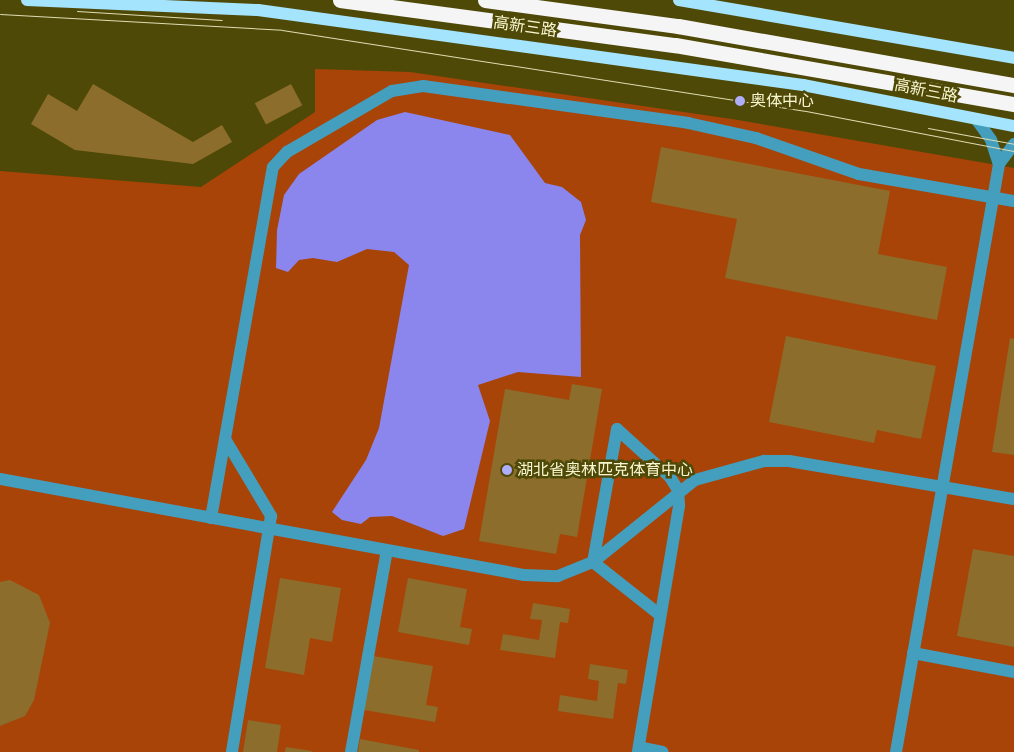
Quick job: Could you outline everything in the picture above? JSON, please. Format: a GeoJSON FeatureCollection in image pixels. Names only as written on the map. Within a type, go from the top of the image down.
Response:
{"type":"FeatureCollection","features":[{"type":"Feature","properties":{"kind":"highway","name":"高新三路"},"geometry":{"type":"LineString","coordinates":[[340,0],[675,45],[1014,104]]}},
{"type":"Feature","properties":{"kind":"highway","name":"高新三路"},"geometry":{"type":"LineString","coordinates":[[486,0],[678,26],[1014,85]]}},
{"type":"Feature","properties":{"kind":"main road","name":"高新三路"},"geometry":{"type":"LineString","coordinates":[[27,0],[258,10],[803,85],[1014,126]]}},
{"type":"Feature","properties":{"kind":"main road"},"geometry":{"type":"LineString","coordinates":[[679,0],[1014,58]]}},
{"type":"Feature","properties":{"kind":"street"},"geometry":{"type":"LineString","coordinates":[[210,518],[273,167],[287,152],[392,91],[423,86],[688,123],[756,138],[859,174],[1014,201]]}},
{"type":"Feature","properties":{"kind":"street"},"geometry":{"type":"LineString","coordinates":[[976,119],[988,134],[999,164]]}},
{"type":"Feature","properties":{"kind":"street"},"geometry":{"type":"LineString","coordinates":[[896,752],[999,164],[1014,144]]}},
{"type":"Feature","properties":{"kind":"street"},"geometry":{"type":"LineString","coordinates":[[593,562],[617,429],[652,459],[678,490],[679,506],[638,750],[662,752]]}},
{"type":"Feature","properties":{"kind":"street"},"geometry":{"type":"LineString","coordinates":[[225,439],[268,508],[271,529],[232,752]]}},
{"type":"Feature","properties":{"kind":"street"},"geometry":{"type":"LineString","coordinates":[[0,479],[524,575],[558,576],[593,562],[678,490],[714,472],[764,461],[789,462],[942,489],[1014,499]]}},
{"type":"Feature","properties":{"kind":"street"},"geometry":{"type":"LineString","coordinates":[[351,752],[387,550]]}},
{"type":"Feature","properties":{"kind":"street"},"geometry":{"type":"LineString","coordinates":[[593,562],[660,615]]}},
{"type":"Feature","properties":{"kind":"street"},"geometry":{"type":"LineString","coordinates":[[913,654],[1014,672]]}},
{"type":"Feature","properties":{"kind":"shaded area","name":"湖北省奥林匹克体育中心"},"geometry":{"type":"Polygon","coordinates":[[[315,69],[410,72],[738,120],[1014,168],[1014,752],[0,752],[0,171],[201,187],[315,112],[315,69]]]}},
{"type":"Feature","properties":{"kind":"shaded area"},"geometry":{"type":"Polygon","coordinates":[[[405,112],[510,135],[545,183],[562,187],[581,202],[586,220],[580,235],[581,377],[518,372],[478,385],[490,421],[464,529],[443,536],[392,516],[370,517],[361,524],[342,520],[332,512],[366,460],[379,428],[409,265],[394,252],[367,249],[337,262],[313,258],[299,260],[288,272],[276,268],[277,230],[284,195],[299,174],[377,120],[405,112]]]}},
{"type":"Feature","properties":{"kind":"building"},"geometry":{"type":"Polygon","coordinates":[[[93,84],[193,142],[222,125],[232,142],[193,164],[75,150],[31,124],[48,94],[77,111],[93,84]]]}},
{"type":"Feature","properties":{"kind":"building"},"geometry":{"type":"Polygon","coordinates":[[[291,84],[302,105],[266,124],[255,103],[291,84]]]}},
{"type":"Feature","properties":{"kind":"building"},"geometry":{"type":"Polygon","coordinates":[[[661,147],[890,191],[878,254],[947,267],[937,320],[725,278],[737,219],[651,202],[661,147]]]}},
{"type":"Feature","properties":{"kind":"building"},"geometry":{"type":"Polygon","coordinates":[[[786,336],[936,366],[921,439],[877,430],[874,443],[769,422],[786,336]]]}},
{"type":"Feature","properties":{"kind":"building"},"geometry":{"type":"Polygon","coordinates":[[[1010,338],[1014,339],[1014,455],[992,452],[1010,338]]]}},
{"type":"Feature","properties":{"kind":"building"},"geometry":{"type":"Polygon","coordinates":[[[572,384],[602,389],[577,537],[560,534],[556,554],[479,541],[505,389],[569,400],[572,384]]]}},
{"type":"Feature","properties":{"kind":"building"},"geometry":{"type":"Polygon","coordinates":[[[973,549],[1014,556],[1014,647],[957,636],[973,549]]]}},
{"type":"Feature","properties":{"kind":"building"},"geometry":{"type":"Polygon","coordinates":[[[280,578],[341,588],[332,642],[310,638],[304,675],[265,668],[280,578]]]}},
{"type":"Feature","properties":{"kind":"building"},"geometry":{"type":"Polygon","coordinates":[[[408,578],[467,589],[460,627],[472,629],[469,645],[398,632],[408,578]]]}},
{"type":"Feature","properties":{"kind":"building"},"geometry":{"type":"Polygon","coordinates":[[[10,580],[39,595],[50,623],[34,700],[25,716],[0,726],[0,582],[10,580]]]}},
{"type":"Feature","properties":{"kind":"building"},"geometry":{"type":"Polygon","coordinates":[[[533,603],[570,609],[568,623],[560,622],[555,658],[500,650],[503,634],[539,640],[542,620],[530,619],[533,603]]]}},
{"type":"Feature","properties":{"kind":"building"},"geometry":{"type":"Polygon","coordinates":[[[373,656],[433,666],[426,705],[438,707],[435,722],[364,710],[373,656]]]}},
{"type":"Feature","properties":{"kind":"building"},"geometry":{"type":"Polygon","coordinates":[[[590,664],[628,670],[626,684],[618,683],[613,719],[558,711],[560,695],[597,701],[599,681],[588,679],[590,664]]]}},
{"type":"Feature","properties":{"kind":"building"},"geometry":{"type":"Polygon","coordinates":[[[248,720],[281,725],[277,752],[243,752],[248,720]]]}},
{"type":"Feature","properties":{"kind":"building"},"geometry":{"type":"Polygon","coordinates":[[[360,739],[419,750],[419,752],[358,752],[360,739]]]}},
{"type":"Feature","properties":{"kind":"building"},"geometry":{"type":"Polygon","coordinates":[[[286,747],[312,751],[285,752],[286,747]]]}},
{"type":"Feature","properties":{"kind":"tram line"},"geometry":{"type":"LineString","coordinates":[[77,11],[222,20]]}},
{"type":"Feature","properties":{"kind":"tram line"},"geometry":{"type":"LineString","coordinates":[[0,14],[282,30],[806,111],[1014,151]]}},
{"type":"Feature","properties":{"kind":"tram line"},"geometry":{"type":"LineString","coordinates":[[928,128],[1014,144]]}},
{"type":"Feature","properties":{"kind":"place","name":"奥体中心"},"geometry":{"type":"Point","coordinates":[740,101]}},
{"type":"Feature","properties":{"kind":"place","name":"湖北省奥林匹克体育中心"},"geometry":{"type":"Point","coordinates":[507,470]}}]}
